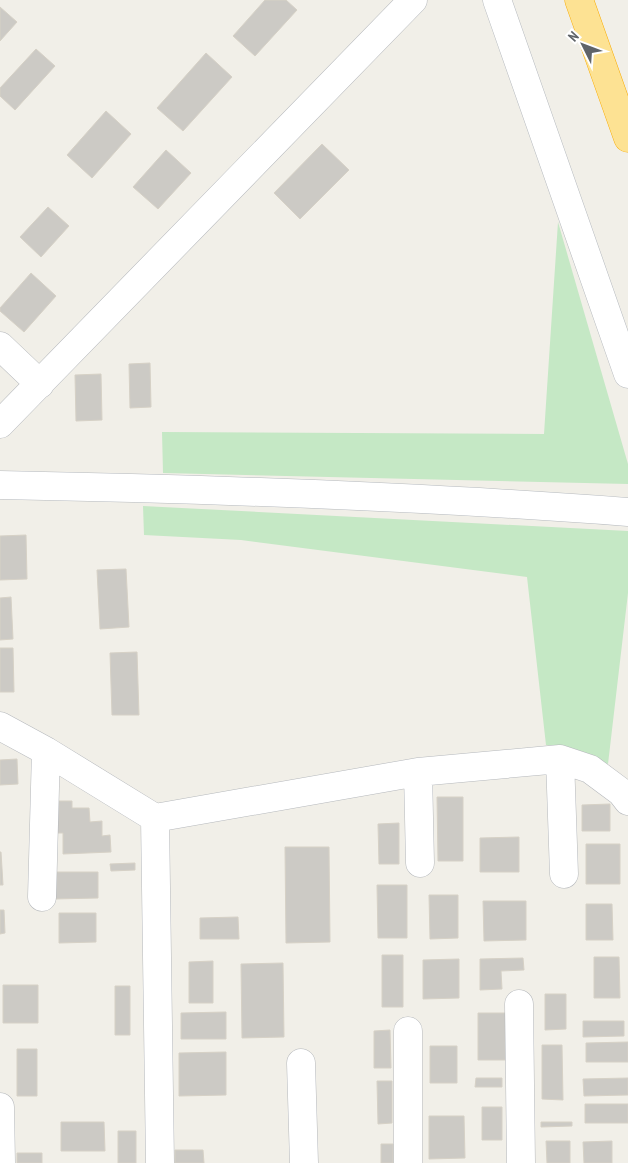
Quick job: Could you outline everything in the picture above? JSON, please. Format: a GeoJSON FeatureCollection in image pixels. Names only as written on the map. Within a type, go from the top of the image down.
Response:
{"type":"FeatureCollection","features":[{"type":"Feature","properties":{"kind":"highway"},"geometry":{"type":"LineString","coordinates":[[579,0],[628,138]]}},
{"type":"Feature","properties":{"kind":"street"},"geometry":{"type":"LineString","coordinates":[[0,424],[412,0]]}},
{"type":"Feature","properties":{"kind":"street"},"geometry":{"type":"LineString","coordinates":[[497,0],[628,374]]}},
{"type":"Feature","properties":{"kind":"street"},"geometry":{"type":"LineString","coordinates":[[0,346],[40,384]]}},
{"type":"Feature","properties":{"kind":"street"},"geometry":{"type":"LineString","coordinates":[[0,485],[154,488],[528,504],[628,512]]}},
{"type":"Feature","properties":{"kind":"street"},"geometry":{"type":"LineString","coordinates":[[0,726],[46,751],[155,818],[418,772],[560,759],[590,769],[621,792],[628,801]]}},
{"type":"Feature","properties":{"kind":"street"},"geometry":{"type":"LineString","coordinates":[[42,897],[46,751]]}},
{"type":"Feature","properties":{"kind":"street"},"geometry":{"type":"LineString","coordinates":[[560,759],[564,874]]}},
{"type":"Feature","properties":{"kind":"street"},"geometry":{"type":"LineString","coordinates":[[418,772],[420,863]]}},
{"type":"Feature","properties":{"kind":"street"},"geometry":{"type":"LineString","coordinates":[[155,818],[160,1163]]}},
{"type":"Feature","properties":{"kind":"street"},"geometry":{"type":"LineString","coordinates":[[519,1004],[521,1163]]}},
{"type":"Feature","properties":{"kind":"street"},"geometry":{"type":"LineString","coordinates":[[408,1031],[408,1163]]}},
{"type":"Feature","properties":{"kind":"street"},"geometry":{"type":"LineString","coordinates":[[301,1063],[304,1163]]}},
{"type":"Feature","properties":{"kind":"street"},"geometry":{"type":"LineString","coordinates":[[0,1107],[1,1163]]}},
{"type":"Feature","properties":{"kind":"green space"},"geometry":{"type":"Polygon","coordinates":[[[558,222],[628,464],[628,484],[163,473],[162,432],[544,434],[558,222]]]}},
{"type":"Feature","properties":{"kind":"green space"},"geometry":{"type":"Polygon","coordinates":[[[143,506],[628,531],[628,593],[608,764],[573,749],[546,745],[527,577],[241,540],[144,535],[143,506]]]}},
{"type":"Feature","properties":{"kind":"building"},"geometry":{"type":"Polygon","coordinates":[[[265,0],[286,0],[297,10],[255,56],[233,36],[265,0]]]}},
{"type":"Feature","properties":{"kind":"building"},"geometry":{"type":"Polygon","coordinates":[[[0,7],[17,22],[0,41],[0,7]]]}},
{"type":"Feature","properties":{"kind":"building"},"geometry":{"type":"Polygon","coordinates":[[[36,49],[55,66],[15,110],[0,96],[0,88],[36,49]]]}},
{"type":"Feature","properties":{"kind":"building"},"geometry":{"type":"Polygon","coordinates":[[[206,53],[232,77],[183,131],[157,108],[206,53]]]}},
{"type":"Feature","properties":{"kind":"building"},"geometry":{"type":"Polygon","coordinates":[[[106,111],[131,134],[92,178],[67,155],[106,111]]]}},
{"type":"Feature","properties":{"kind":"building"},"geometry":{"type":"Polygon","coordinates":[[[322,144],[349,170],[300,219],[274,193],[322,144]]]}},
{"type":"Feature","properties":{"kind":"building"},"geometry":{"type":"Polygon","coordinates":[[[166,150],[191,173],[158,209],[133,187],[166,150]]]}},
{"type":"Feature","properties":{"kind":"building"},"geometry":{"type":"Polygon","coordinates":[[[48,207],[69,226],[41,257],[20,237],[48,207]]]}},
{"type":"Feature","properties":{"kind":"building"},"geometry":{"type":"Polygon","coordinates":[[[31,273],[56,296],[24,332],[0,311],[0,308],[31,273]]]}},
{"type":"Feature","properties":{"kind":"building"},"geometry":{"type":"Polygon","coordinates":[[[150,363],[151,407],[130,408],[129,364],[150,363]]]}},
{"type":"Feature","properties":{"kind":"building"},"geometry":{"type":"Polygon","coordinates":[[[101,374],[102,420],[76,421],[75,375],[101,374]]]}},
{"type":"Feature","properties":{"kind":"building"},"geometry":{"type":"Polygon","coordinates":[[[26,535],[27,579],[0,580],[0,536],[26,535]]]}},
{"type":"Feature","properties":{"kind":"building"},"geometry":{"type":"Polygon","coordinates":[[[126,569],[129,627],[100,629],[97,570],[126,569]]]}},
{"type":"Feature","properties":{"kind":"building"},"geometry":{"type":"Polygon","coordinates":[[[11,597],[13,639],[0,640],[0,598],[11,597]]]}},
{"type":"Feature","properties":{"kind":"building"},"geometry":{"type":"Polygon","coordinates":[[[0,648],[13,648],[14,692],[0,692],[0,648]]]}},
{"type":"Feature","properties":{"kind":"building"},"geometry":{"type":"Polygon","coordinates":[[[137,652],[139,715],[112,715],[110,653],[137,652]]]}},
{"type":"Feature","properties":{"kind":"building"},"geometry":{"type":"Polygon","coordinates":[[[17,759],[18,784],[0,785],[0,760],[17,759]]]}},
{"type":"Feature","properties":{"kind":"building"},"geometry":{"type":"Polygon","coordinates":[[[437,797],[463,797],[463,861],[438,861],[437,797]]]}},
{"type":"Feature","properties":{"kind":"building"},"geometry":{"type":"Polygon","coordinates":[[[56,801],[72,801],[72,808],[89,808],[90,822],[102,821],[102,836],[110,835],[111,852],[63,854],[63,833],[57,833],[56,801]]]}},
{"type":"Feature","properties":{"kind":"building"},"geometry":{"type":"Polygon","coordinates":[[[610,804],[610,831],[582,831],[582,805],[610,804]]]}},
{"type":"Feature","properties":{"kind":"building"},"geometry":{"type":"Polygon","coordinates":[[[399,823],[399,864],[379,864],[378,824],[399,823]]]}},
{"type":"Feature","properties":{"kind":"building"},"geometry":{"type":"Polygon","coordinates":[[[519,837],[519,872],[480,872],[480,838],[519,837]]]}},
{"type":"Feature","properties":{"kind":"building"},"geometry":{"type":"Polygon","coordinates":[[[586,844],[620,844],[620,884],[586,884],[586,844]]]}},
{"type":"Feature","properties":{"kind":"building"},"geometry":{"type":"Polygon","coordinates":[[[285,847],[329,847],[330,942],[286,943],[285,847]]]}},
{"type":"Feature","properties":{"kind":"building"},"geometry":{"type":"Polygon","coordinates":[[[1,852],[3,885],[0,885],[1,852]]]}},
{"type":"Feature","properties":{"kind":"building"},"geometry":{"type":"Polygon","coordinates":[[[135,863],[135,870],[111,871],[110,864],[135,863]]]}},
{"type":"Feature","properties":{"kind":"building"},"geometry":{"type":"Polygon","coordinates":[[[54,872],[98,872],[98,898],[54,899],[54,872]]]}},
{"type":"Feature","properties":{"kind":"building"},"geometry":{"type":"Polygon","coordinates":[[[377,885],[407,885],[407,938],[378,938],[377,885]]]}},
{"type":"Feature","properties":{"kind":"building"},"geometry":{"type":"Polygon","coordinates":[[[429,895],[458,895],[458,938],[430,939],[429,895]]]}},
{"type":"Feature","properties":{"kind":"building"},"geometry":{"type":"Polygon","coordinates":[[[483,901],[526,901],[526,940],[484,941],[483,901]]]}},
{"type":"Feature","properties":{"kind":"building"},"geometry":{"type":"Polygon","coordinates":[[[586,904],[612,904],[613,940],[586,940],[586,904]]]}},
{"type":"Feature","properties":{"kind":"building"},"geometry":{"type":"Polygon","coordinates":[[[0,910],[4,910],[5,933],[0,934],[0,910]]]}},
{"type":"Feature","properties":{"kind":"building"},"geometry":{"type":"Polygon","coordinates":[[[59,913],[96,913],[96,942],[59,943],[59,913]]]}},
{"type":"Feature","properties":{"kind":"building"},"geometry":{"type":"Polygon","coordinates":[[[238,917],[239,939],[200,939],[200,918],[238,917]]]}},
{"type":"Feature","properties":{"kind":"building"},"geometry":{"type":"Polygon","coordinates":[[[382,955],[403,955],[403,1007],[382,1007],[382,955]]]}},
{"type":"Feature","properties":{"kind":"building"},"geometry":{"type":"Polygon","coordinates":[[[594,957],[619,957],[620,998],[594,998],[594,957]]]}},
{"type":"Feature","properties":{"kind":"building"},"geometry":{"type":"Polygon","coordinates":[[[523,958],[524,970],[501,971],[502,989],[480,990],[480,959],[523,958]]]}},
{"type":"Feature","properties":{"kind":"building"},"geometry":{"type":"Polygon","coordinates":[[[459,959],[459,998],[423,999],[423,960],[459,959]]]}},
{"type":"Feature","properties":{"kind":"building"},"geometry":{"type":"Polygon","coordinates":[[[213,961],[213,1003],[189,1003],[189,962],[213,961]]]}},
{"type":"Feature","properties":{"kind":"building"},"geometry":{"type":"Polygon","coordinates":[[[283,963],[284,1037],[242,1038],[241,964],[283,963]]]}},
{"type":"Feature","properties":{"kind":"building"},"geometry":{"type":"Polygon","coordinates":[[[3,985],[38,985],[38,1023],[3,1023],[3,985]]]}},
{"type":"Feature","properties":{"kind":"building"},"geometry":{"type":"Polygon","coordinates":[[[115,986],[130,986],[130,1035],[115,1035],[115,986]]]}},
{"type":"Feature","properties":{"kind":"building"},"geometry":{"type":"Polygon","coordinates":[[[545,994],[566,994],[566,1029],[545,1030],[545,994]]]}},
{"type":"Feature","properties":{"kind":"building"},"geometry":{"type":"Polygon","coordinates":[[[226,1012],[226,1039],[181,1039],[181,1013],[226,1012]]]}},
{"type":"Feature","properties":{"kind":"building"},"geometry":{"type":"Polygon","coordinates":[[[478,1013],[506,1013],[507,1060],[478,1060],[478,1013]]]}},
{"type":"Feature","properties":{"kind":"building"},"geometry":{"type":"Polygon","coordinates":[[[583,1021],[624,1021],[624,1036],[583,1037],[583,1021]]]}},
{"type":"Feature","properties":{"kind":"building"},"geometry":{"type":"Polygon","coordinates":[[[390,1030],[391,1068],[374,1068],[374,1031],[390,1030]]]}},
{"type":"Feature","properties":{"kind":"building"},"geometry":{"type":"Polygon","coordinates":[[[628,1042],[628,1062],[586,1062],[586,1043],[628,1042]]]}},
{"type":"Feature","properties":{"kind":"building"},"geometry":{"type":"Polygon","coordinates":[[[542,1045],[562,1045],[563,1100],[542,1099],[542,1045]]]}},
{"type":"Feature","properties":{"kind":"building"},"geometry":{"type":"Polygon","coordinates":[[[430,1046],[457,1046],[457,1083],[430,1083],[430,1046]]]}},
{"type":"Feature","properties":{"kind":"building"},"geometry":{"type":"Polygon","coordinates":[[[17,1049],[37,1049],[37,1096],[17,1096],[17,1049]]]}},
{"type":"Feature","properties":{"kind":"building"},"geometry":{"type":"Polygon","coordinates":[[[226,1052],[226,1095],[179,1096],[179,1053],[226,1052]]]}},
{"type":"Feature","properties":{"kind":"building"},"geometry":{"type":"Polygon","coordinates":[[[476,1078],[502,1078],[502,1087],[475,1087],[476,1078]]]}},
{"type":"Feature","properties":{"kind":"building"},"geometry":{"type":"Polygon","coordinates":[[[628,1078],[628,1095],[584,1096],[583,1079],[628,1078]]]}},
{"type":"Feature","properties":{"kind":"building"},"geometry":{"type":"Polygon","coordinates":[[[377,1081],[392,1081],[392,1123],[378,1124],[377,1081]]]}},
{"type":"Feature","properties":{"kind":"building"},"geometry":{"type":"Polygon","coordinates":[[[585,1104],[628,1104],[628,1123],[585,1123],[585,1104]]]}},
{"type":"Feature","properties":{"kind":"building"},"geometry":{"type":"Polygon","coordinates":[[[482,1107],[502,1107],[502,1140],[482,1140],[482,1107]]]}},
{"type":"Feature","properties":{"kind":"building"},"geometry":{"type":"Polygon","coordinates":[[[429,1116],[464,1116],[465,1158],[429,1159],[429,1116]]]}},
{"type":"Feature","properties":{"kind":"building"},"geometry":{"type":"Polygon","coordinates":[[[61,1122],[104,1122],[105,1151],[61,1151],[61,1122]]]}},
{"type":"Feature","properties":{"kind":"building"},"geometry":{"type":"Polygon","coordinates":[[[541,1122],[572,1122],[572,1126],[541,1127],[541,1122]]]}},
{"type":"Feature","properties":{"kind":"building"},"geometry":{"type":"Polygon","coordinates":[[[118,1131],[136,1131],[136,1163],[118,1163],[118,1131]]]}},
{"type":"Feature","properties":{"kind":"building"},"geometry":{"type":"Polygon","coordinates":[[[546,1141],[570,1141],[570,1163],[547,1163],[546,1141]]]}},
{"type":"Feature","properties":{"kind":"building"},"geometry":{"type":"Polygon","coordinates":[[[612,1141],[612,1163],[584,1163],[583,1142],[612,1141]]]}},
{"type":"Feature","properties":{"kind":"building"},"geometry":{"type":"Polygon","coordinates":[[[381,1144],[393,1144],[393,1163],[381,1163],[381,1144]]]}},
{"type":"Feature","properties":{"kind":"building"},"geometry":{"type":"Polygon","coordinates":[[[175,1150],[203,1150],[204,1163],[175,1163],[175,1150]]]}},
{"type":"Feature","properties":{"kind":"building"},"geometry":{"type":"Polygon","coordinates":[[[17,1153],[42,1153],[42,1163],[17,1163],[17,1153]]]}}]}
